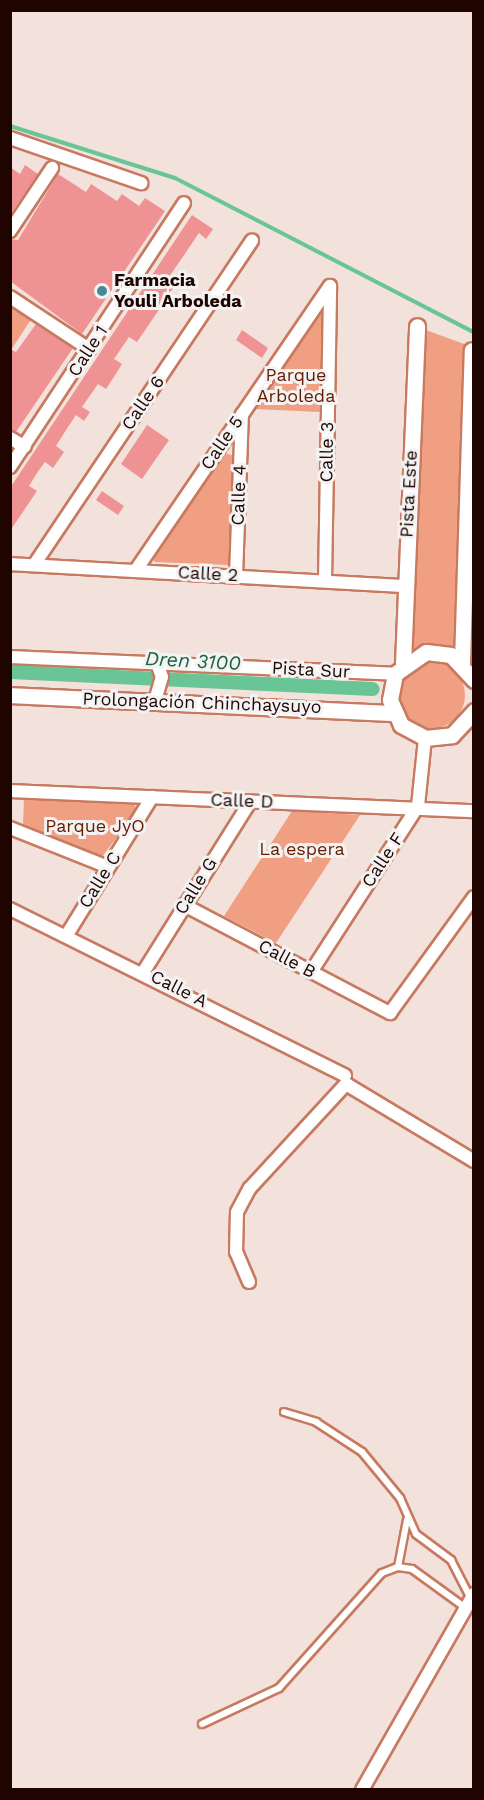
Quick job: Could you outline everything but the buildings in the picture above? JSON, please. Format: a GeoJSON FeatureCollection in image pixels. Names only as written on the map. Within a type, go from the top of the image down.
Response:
{"type":"FeatureCollection","features":[{"type":"Feature","properties":{"kind":"street"},"geometry":{"type":"LineString","coordinates":[[10,138],[141,183]]}},
{"type":"Feature","properties":{"kind":"street"},"geometry":{"type":"LineString","coordinates":[[10,231],[52,168]]}},
{"type":"Feature","properties":{"kind":"street","name":"Calle 1"},"geometry":{"type":"LineString","coordinates":[[10,467],[184,202]]}},
{"type":"Feature","properties":{"kind":"street","name":"Calle 6"},"geometry":{"type":"LineString","coordinates":[[34,565],[252,241]]}},
{"type":"Feature","properties":{"kind":"street","name":"Calle 5"},"geometry":{"type":"LineString","coordinates":[[136,570],[330,286]]}},
{"type":"Feature","properties":{"kind":"street","name":"Calle 3"},"geometry":{"type":"LineString","coordinates":[[325,581],[330,286]]}},
{"type":"Feature","properties":{"kind":"street"},"geometry":{"type":"LineString","coordinates":[[10,297],[89,349]]}},
{"type":"Feature","properties":{"kind":"street","name":"Pista Este"},"geometry":{"type":"LineString","coordinates":[[394,713],[390,700],[399,668],[405,586],[417,326]]}},
{"type":"Feature","properties":{"kind":"street"},"geometry":{"type":"LineString","coordinates":[[399,668],[432,652],[470,672],[472,350]]}},
{"type":"Feature","properties":{"kind":"street","name":"Calle 4"},"geometry":{"type":"LineString","coordinates":[[236,576],[242,413]]}},
{"type":"Feature","properties":{"kind":"street"},"geometry":{"type":"LineString","coordinates":[[10,438],[25,447]]}},
{"type":"Feature","properties":{"kind":"street","name":"Calle 2"},"geometry":{"type":"LineString","coordinates":[[10,564],[405,586]]}},
{"type":"Feature","properties":{"kind":"street","name":"Pista Sur"},"geometry":{"type":"LineString","coordinates":[[10,657],[159,666],[399,668]]}},
{"type":"Feature","properties":{"kind":"street"},"geometry":{"type":"LineString","coordinates":[[158,697],[159,666]]}},
{"type":"Feature","properties":{"kind":"street","name":"Prolongación Chinchaysuyo"},"geometry":{"type":"LineString","coordinates":[[10,694],[158,697],[394,713]]}},
{"type":"Feature","properties":{"kind":"street"},"geometry":{"type":"LineString","coordinates":[[394,713],[401,725],[425,738],[452,735],[473,715]]}},
{"type":"Feature","properties":{"kind":"street","name":"Calle F"},"geometry":{"type":"LineString","coordinates":[[311,972],[418,806],[425,738]]}},
{"type":"Feature","properties":{"kind":"street","name":"Calle D"},"geometry":{"type":"LineString","coordinates":[[10,791],[250,802],[418,806],[474,811]]}},
{"type":"Feature","properties":{"kind":"street","name":"Calle C"},"geometry":{"type":"LineString","coordinates":[[68,933],[152,796]]}},
{"type":"Feature","properties":{"kind":"street","name":"Calle G"},"geometry":{"type":"LineString","coordinates":[[144,971],[250,802]]}},
{"type":"Feature","properties":{"kind":"street"},"geometry":{"type":"LineString","coordinates":[[10,828],[108,867]]}},
{"type":"Feature","properties":{"kind":"street","name":"Calle B"},"geometry":{"type":"LineString","coordinates":[[184,905],[390,1013],[474,897]]}},
{"type":"Feature","properties":{"kind":"street","name":"Calle A"},"geometry":{"type":"LineString","coordinates":[[10,909],[68,933],[345,1075]]}},
{"type":"Feature","properties":{"kind":"street"},"geometry":{"type":"LineString","coordinates":[[249,1282],[236,1252],[237,1212],[250,1188],[346,1084],[474,1161]]}},
{"type":"Feature","properties":{"kind":"street"},"geometry":{"type":"LineString","coordinates":[[362,1790],[414,1704],[469,1599]]}},
{"type":"Feature","properties":{"kind":"lane"},"geometry":{"type":"LineString","coordinates":[[284,1412],[316,1422],[362,1452],[400,1498],[407,1520],[416,1534],[451,1560],[469,1599]]}},
{"type":"Feature","properties":{"kind":"lane"},"geometry":{"type":"LineString","coordinates":[[398,1566],[407,1520]]}},
{"type":"Feature","properties":{"kind":"lane"},"geometry":{"type":"LineString","coordinates":[[202,1724],[279,1688],[382,1573],[398,1566],[469,1599]]}},
{"type":"Feature","properties":{"kind":"green space"},"geometry":{"type":"Polygon","coordinates":[[[11,303],[32,318],[11,350],[11,303]]]}},
{"type":"Feature","properties":{"kind":"green space","name":"Parque Arboleda"},"geometry":{"type":"Polygon","coordinates":[[[315,313],[323,314],[320,412],[253,409],[315,313]]]}},
{"type":"Feature","properties":{"kind":"green space"},"geometry":{"type":"Polygon","coordinates":[[[423,329],[467,345],[454,651],[434,645],[411,651],[423,329]]]}},
{"type":"Feature","properties":{"kind":"green space"},"geometry":{"type":"Polygon","coordinates":[[[223,453],[236,456],[230,565],[155,562],[152,558],[223,453]]]}},
{"type":"Feature","properties":{"kind":"green space"},"geometry":{"type":"Polygon","coordinates":[[[424,661],[438,661],[450,666],[460,676],[465,695],[460,714],[450,724],[438,729],[424,729],[412,724],[402,714],[397,702],[397,688],[402,676],[412,666],[424,661]]]}},
{"type":"Feature","properties":{"kind":"green space","name":"Parque JyO"},"geometry":{"type":"Polygon","coordinates":[[[24,796],[132,800],[137,810],[102,857],[23,826],[24,796]]]}},
{"type":"Feature","properties":{"kind":"green space","name":"La espera"},"geometry":{"type":"Polygon","coordinates":[[[292,811],[360,815],[276,943],[224,916],[292,811]]]}},
{"type":"Feature","properties":{"kind":"waterway"},"geometry":{"type":"LineString","coordinates":[[10,126],[175,178],[474,332]]}},
{"type":"Feature","properties":{"kind":"waterway","name":"Dren 3100"},"geometry":{"type":"LineString","coordinates":[[10,672],[373,689]]}},
{"type":"Feature","properties":{"kind":"place","name":"Farmacia Youli Arboleda"},"geometry":{"type":"Point","coordinates":[102,291]}}]}
